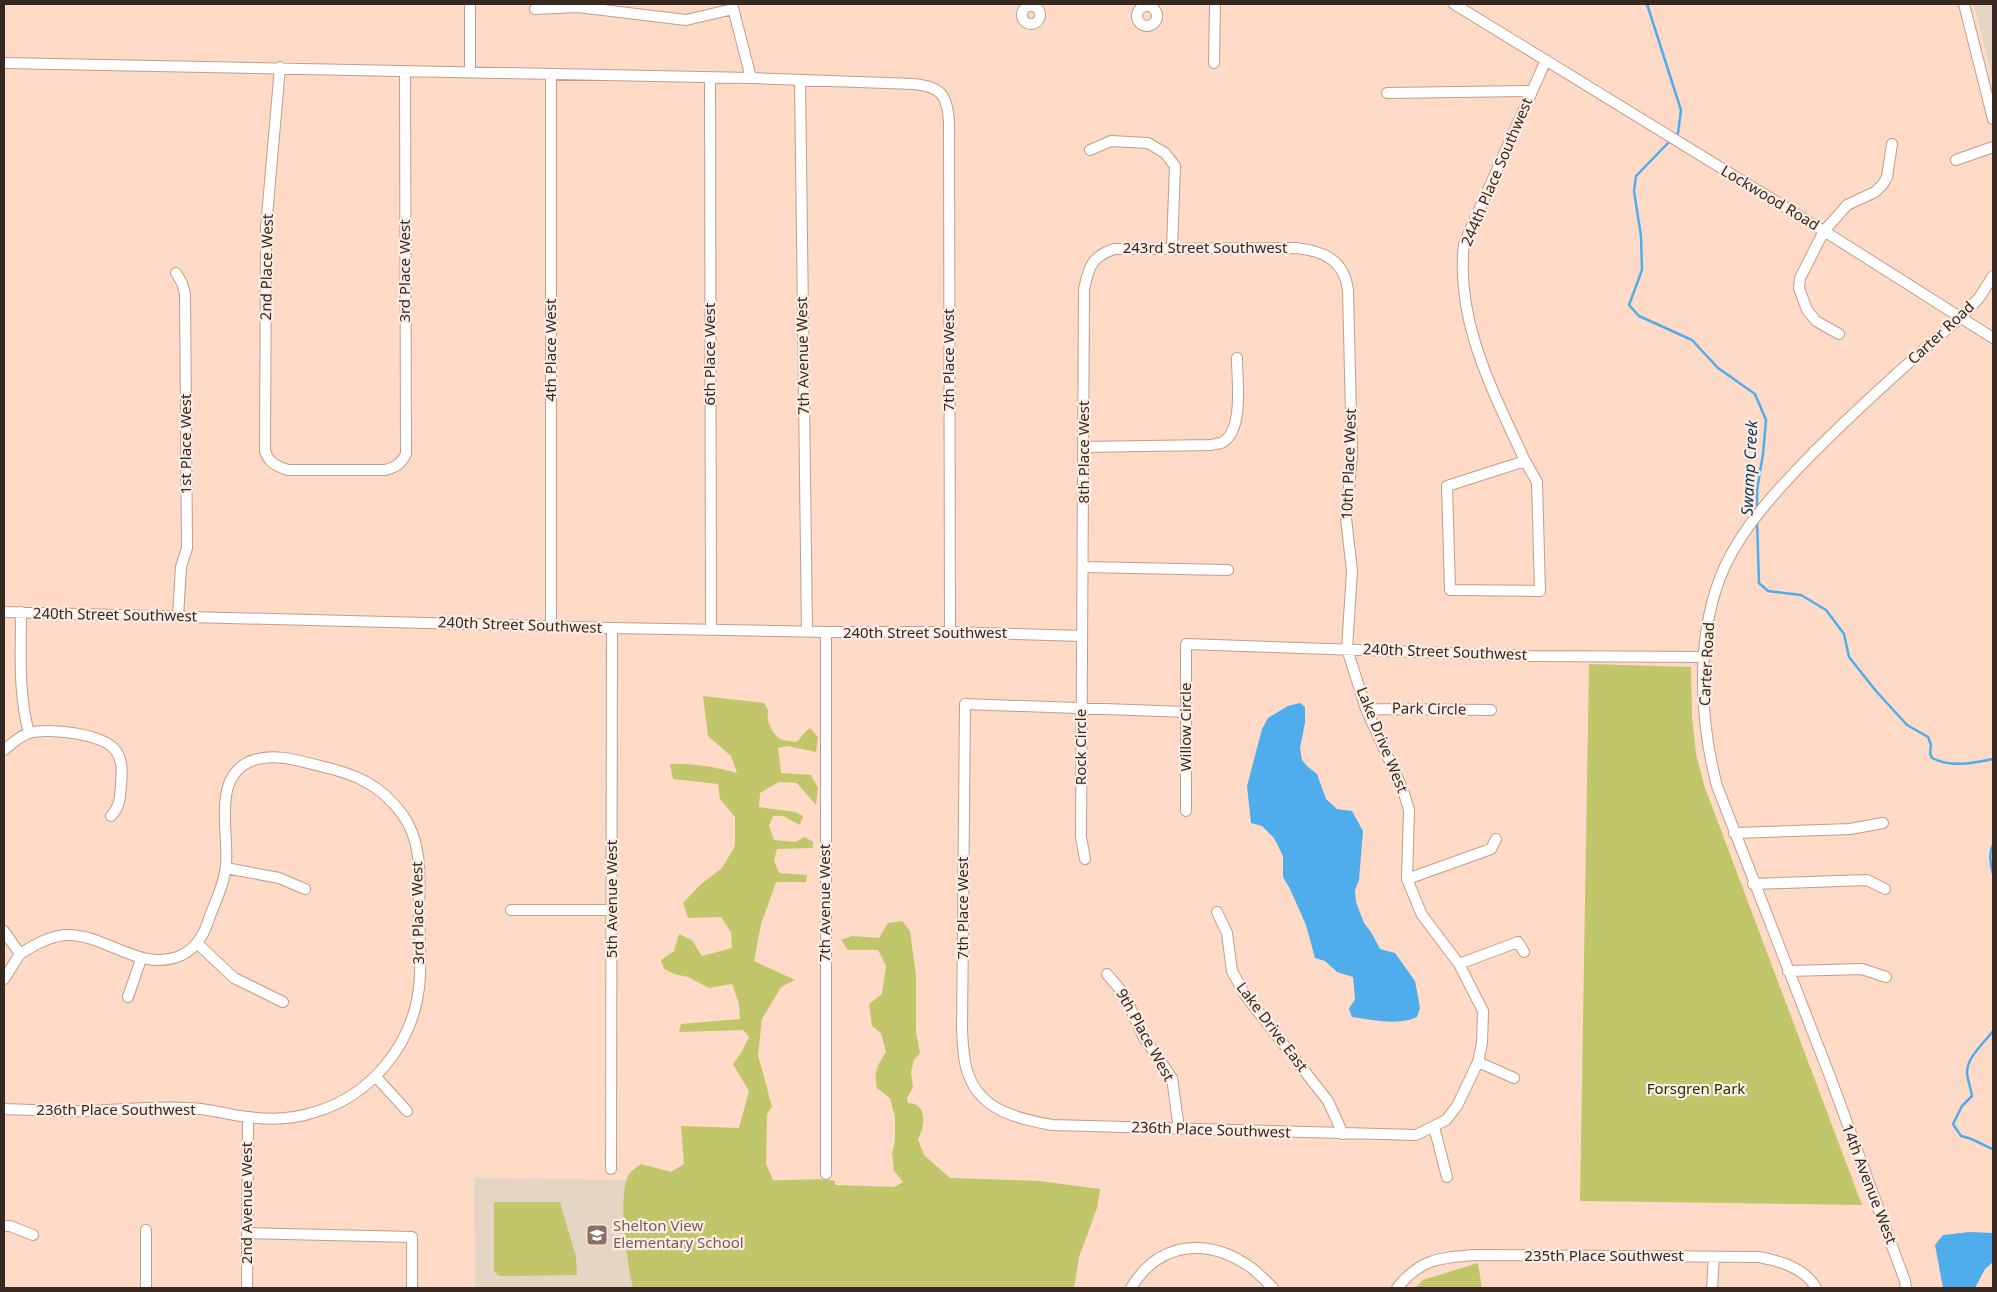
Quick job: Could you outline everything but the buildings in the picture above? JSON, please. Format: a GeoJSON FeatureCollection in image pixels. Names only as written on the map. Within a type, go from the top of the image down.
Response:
{"type":"FeatureCollection","features":[{"type":"Feature","properties":{"kind":"street"},"geometry":{"type":"LineString","coordinates":[[470,4],[470,72]]}},
{"type":"Feature","properties":{"kind":"street"},"geometry":{"type":"LineString","coordinates":[[1214,63],[1215,4]]}},
{"type":"Feature","properties":{"kind":"street","name":"Lockwood Road"},"geometry":{"type":"LineString","coordinates":[[1454,4],[1632,112],[1993,338]]}},
{"type":"Feature","properties":{"kind":"street"},"geometry":{"type":"LineString","coordinates":[[1964,4],[1992,107],[1993,119]]}},
{"type":"Feature","properties":{"kind":"street"},"geometry":{"type":"LineString","coordinates":[[535,9],[578,7],[686,20],[732,6],[750,78]]}},
{"type":"Feature","properties":{"kind":"street","name":"244th Place Southwest"},"geometry":{"type":"LineString","coordinates":[[1525,461],[1447,486],[1450,590],[1540,591],[1537,482],[1525,461],[1488,380],[1471,335],[1463,272],[1464,244],[1546,60]]}},
{"type":"Feature","properties":{"kind":"street"},"geometry":{"type":"LineString","coordinates":[[4,63],[800,80]]}},
{"type":"Feature","properties":{"kind":"street","name":"2nd Place West"},"geometry":{"type":"LineString","coordinates":[[280,68],[266,228],[265,451],[268,459],[274,465],[288,470],[385,470],[396,467]]}},
{"type":"Feature","properties":{"kind":"street","name":"3rd Place West"},"geometry":{"type":"LineString","coordinates":[[396,467],[402,462],[406,454],[405,71]]}},
{"type":"Feature","properties":{"kind":"street","name":"4th Place West"},"geometry":{"type":"LineString","coordinates":[[551,75],[551,626]]}},
{"type":"Feature","properties":{"kind":"street","name":"6th Place West"},"geometry":{"type":"LineString","coordinates":[[710,77],[711,630]]}},
{"type":"Feature","properties":{"kind":"street","name":"7th Place West"},"geometry":{"type":"LineString","coordinates":[[800,80],[914,84],[934,87],[939,91],[948,106],[950,632]]}},
{"type":"Feature","properties":{"kind":"street","name":"7th Avenue West"},"geometry":{"type":"LineString","coordinates":[[800,80],[807,632]]}},
{"type":"Feature","properties":{"kind":"street"},"geometry":{"type":"LineString","coordinates":[[1387,93],[1531,91]]}},
{"type":"Feature","properties":{"kind":"street"},"geometry":{"type":"LineString","coordinates":[[1090,150],[1111,141],[1148,143],[1165,153],[1175,166],[1172,248]]}},
{"type":"Feature","properties":{"kind":"street"},"geometry":{"type":"LineString","coordinates":[[1839,334],[1816,321],[1807,310],[1799,288],[1800,278],[1824,231],[1847,205],[1875,192],[1887,177],[1892,144]]}},
{"type":"Feature","properties":{"kind":"street"},"geometry":{"type":"LineString","coordinates":[[1956,160],[1993,148]]}},
{"type":"Feature","properties":{"kind":"street","name":"243rd Street Southwest"},"geometry":{"type":"LineString","coordinates":[[1088,269],[1102,253],[1114,249],[1296,248],[1312,250],[1328,256]]}},
{"type":"Feature","properties":{"kind":"street","name":"10th Place West"},"geometry":{"type":"LineString","coordinates":[[1328,256],[1341,268],[1346,278],[1348,290],[1352,456],[1346,518],[1352,571],[1347,649]]}},
{"type":"Feature","properties":{"kind":"street","name":"8th Place West"},"geometry":{"type":"LineString","coordinates":[[1082,636],[1084,567],[1084,289],[1088,269]]}},
{"type":"Feature","properties":{"kind":"street","name":"1st Place West"},"geometry":{"type":"LineString","coordinates":[[176,273],[182,283],[185,294],[187,529],[187,548],[181,567],[178,616]]}},
{"type":"Feature","properties":{"kind":"street","name":"Carter Road"},"geometry":{"type":"LineString","coordinates":[[1831,1079],[1734,833],[1717,786],[1709,755],[1705,727],[1704,657],[1712,604],[1725,567],[1743,534],[1775,492],[1839,428],[1961,317],[1979,298],[1993,276]]}},
{"type":"Feature","properties":{"kind":"street"},"geometry":{"type":"LineString","coordinates":[[1083,447],[1211,445],[1222,442],[1232,432],[1237,420],[1237,358]]}},
{"type":"Feature","properties":{"kind":"street"},"geometry":{"type":"LineString","coordinates":[[1084,567],[1228,570]]}},
{"type":"Feature","properties":{"kind":"street","name":"240th Street Southwest"},"geometry":{"type":"LineString","coordinates":[[4,612],[612,628],[807,632],[950,632],[1082,636]]}},
{"type":"Feature","properties":{"kind":"street"},"geometry":{"type":"LineString","coordinates":[[21,612],[20,682],[23,712],[29,733]]}},
{"type":"Feature","properties":{"kind":"street","name":"5th Avenue West"},"geometry":{"type":"LineString","coordinates":[[611,1169],[612,628]]}},
{"type":"Feature","properties":{"kind":"street","name":"7th Avenue West"},"geometry":{"type":"LineString","coordinates":[[826,632],[826,1174]]}},
{"type":"Feature","properties":{"kind":"street","name":"Rock Circle"},"geometry":{"type":"LineString","coordinates":[[1082,636],[1081,837],[1086,858]]}},
{"type":"Feature","properties":{"kind":"street","name":"240th Street Southwest"},"geometry":{"type":"LineString","coordinates":[[1186,644],[1530,656],[1704,657]]}},
{"type":"Feature","properties":{"kind":"street","name":"Willow Circle"},"geometry":{"type":"LineString","coordinates":[[1186,644],[1186,811]]}},
{"type":"Feature","properties":{"kind":"street","name":"Lake Drive West"},"geometry":{"type":"LineString","coordinates":[[1347,649],[1366,709],[1403,790],[1407,804],[1407,879],[1422,915],[1459,964],[1483,1011],[1482,1043],[1478,1062],[1457,1106],[1446,1120],[1434,1127]]}},
{"type":"Feature","properties":{"kind":"street","name":"7th Place West"},"geometry":{"type":"LineString","coordinates":[[990,1104],[977,1091],[968,1076],[964,1058],[962,1030],[965,704],[1081,709]]}},
{"type":"Feature","properties":{"kind":"street"},"geometry":{"type":"LineString","coordinates":[[1081,709],[1187,712]]}},
{"type":"Feature","properties":{"kind":"street","name":"Park Circle"},"geometry":{"type":"LineString","coordinates":[[1366,709],[1491,710]]}},
{"type":"Feature","properties":{"kind":"street"},"geometry":{"type":"LineString","coordinates":[[4,750],[29,733],[49,730],[70,732],[109,744],[116,750],[120,758],[122,770],[120,802],[116,811],[111,816]]}},
{"type":"Feature","properties":{"kind":"street","name":"3rd Place West"},"geometry":{"type":"LineString","coordinates":[[226,868],[225,795],[235,772],[252,760],[283,758],[335,770],[368,781],[387,796],[404,816],[414,838],[420,864],[419,986],[415,1007]]}},
{"type":"Feature","properties":{"kind":"street"},"geometry":{"type":"LineString","coordinates":[[1734,833],[1850,828],[1883,823]]}},
{"type":"Feature","properties":{"kind":"street"},"geometry":{"type":"LineString","coordinates":[[1407,879],[1491,849],[1496,839]]}},
{"type":"Feature","properties":{"kind":"street"},"geometry":{"type":"LineString","coordinates":[[4,979],[20,954],[39,942],[68,935],[83,937],[141,959],[155,960],[180,956],[197,944],[207,927],[226,868],[279,878],[306,889]]}},
{"type":"Feature","properties":{"kind":"street"},"geometry":{"type":"LineString","coordinates":[[1754,884],[1866,880],[1885,889]]}},
{"type":"Feature","properties":{"kind":"street"},"geometry":{"type":"LineString","coordinates":[[511,910],[612,910]]}},
{"type":"Feature","properties":{"kind":"street","name":"Lake Drive East"},"geometry":{"type":"LineString","coordinates":[[1217,912],[1227,933],[1232,971],[1244,995],[1328,1100],[1343,1134]]}},
{"type":"Feature","properties":{"kind":"street"},"geometry":{"type":"LineString","coordinates":[[4,931],[20,954]]}},
{"type":"Feature","properties":{"kind":"street"},"geometry":{"type":"LineString","coordinates":[[1459,964],[1518,942],[1524,952]]}},
{"type":"Feature","properties":{"kind":"street"},"geometry":{"type":"LineString","coordinates":[[197,944],[234,978],[283,1002]]}},
{"type":"Feature","properties":{"kind":"street"},"geometry":{"type":"LineString","coordinates":[[128,997],[141,959]]}},
{"type":"Feature","properties":{"kind":"street"},"geometry":{"type":"LineString","coordinates":[[1788,971],[1862,969],[1886,977]]}},
{"type":"Feature","properties":{"kind":"street","name":"9th Place West"},"geometry":{"type":"LineString","coordinates":[[1107,974],[1124,994],[1143,1036],[1172,1078],[1179,1129]]}},
{"type":"Feature","properties":{"kind":"street","name":"236th Place Southwest"},"geometry":{"type":"LineString","coordinates":[[4,1109],[86,1111],[188,1108],[248,1117],[282,1118],[315,1112],[352,1096],[376,1077],[408,1030],[415,1007]]}},
{"type":"Feature","properties":{"kind":"street"},"geometry":{"type":"LineString","coordinates":[[1478,1062],[1514,1078]]}},
{"type":"Feature","properties":{"kind":"street"},"geometry":{"type":"LineString","coordinates":[[376,1077],[407,1111]]}},
{"type":"Feature","properties":{"kind":"street","name":"14th Avenue West"},"geometry":{"type":"LineString","coordinates":[[1831,1079],[1896,1254],[1906,1288]]}},
{"type":"Feature","properties":{"kind":"street","name":"236th Place Southwest"},"geometry":{"type":"LineString","coordinates":[[990,1104],[1006,1113],[1026,1120],[1052,1125],[1416,1135],[1434,1127]]}},
{"type":"Feature","properties":{"kind":"street","name":"2nd Avenue West"},"geometry":{"type":"LineString","coordinates":[[247,1288],[248,1117]]}},
{"type":"Feature","properties":{"kind":"street"},"geometry":{"type":"LineString","coordinates":[[1434,1127],[1447,1177]]}},
{"type":"Feature","properties":{"kind":"street"},"geometry":{"type":"LineString","coordinates":[[4,1226],[10,1226],[33,1235]]}},
{"type":"Feature","properties":{"kind":"street"},"geometry":{"type":"LineString","coordinates":[[146,1230],[146,1288]]}},
{"type":"Feature","properties":{"kind":"street"},"geometry":{"type":"LineString","coordinates":[[247,1233],[412,1237],[412,1288]]}},
{"type":"Feature","properties":{"kind":"street"},"geometry":{"type":"LineString","coordinates":[[1131,1288],[1140,1274],[1156,1259],[1179,1249],[1203,1248],[1228,1256],[1253,1269],[1273,1288]]}},
{"type":"Feature","properties":{"kind":"street","name":"235th Place Southwest"},"geometry":{"type":"LineString","coordinates":[[1397,1288],[1415,1271],[1440,1258],[1473,1256],[1759,1257],[1784,1262],[1799,1271],[1815,1286]]}},
{"type":"Feature","properties":{"kind":"street"},"geometry":{"type":"LineString","coordinates":[[1712,1288],[1714,1257]]}},
{"type":"Feature","properties":{"kind":"shaded area"},"geometry":{"type":"Polygon","coordinates":[[[1974,4],[1993,4],[1993,82],[1974,4]]]}},
{"type":"Feature","properties":{"kind":"shaded area","name":"Shelton View Elementary School"},"geometry":{"type":"Polygon","coordinates":[[[474,1178],[720,1181],[718,1288],[475,1288],[474,1178]]]}},
{"type":"Feature","properties":{"kind":"green space","name":"Forsgren Park"},"geometry":{"type":"Polygon","coordinates":[[[1589,664],[1691,667],[1692,717],[1696,754],[1704,785],[1862,1205],[1580,1201],[1589,664]]]}},
{"type":"Feature","properties":{"kind":"green space"},"geometry":{"type":"Polygon","coordinates":[[[703,696],[764,703],[768,710],[768,719],[773,732],[783,740],[796,742],[810,728],[818,737],[816,752],[787,746],[778,748],[781,773],[811,775],[818,788],[816,805],[797,783],[779,782],[760,793],[759,807],[795,812],[803,816],[800,825],[783,816],[773,816],[769,826],[774,840],[795,842],[805,837],[813,842],[813,848],[777,849],[774,860],[779,873],[807,875],[806,882],[776,882],[761,924],[754,961],[795,980],[781,987],[762,1019],[758,1055],[772,1107],[767,1114],[766,1164],[773,1180],[820,1179],[835,1181],[835,1185],[894,1187],[903,1182],[894,1171],[892,1153],[895,1141],[895,1117],[890,1098],[877,1088],[876,1083],[877,1069],[886,1052],[881,1033],[872,1026],[869,1004],[882,994],[886,966],[878,950],[848,950],[841,940],[852,936],[879,938],[888,923],[902,921],[910,931],[916,976],[916,1033],[920,1053],[914,1060],[911,1072],[913,1087],[907,1098],[908,1103],[914,1104],[922,1111],[923,1122],[918,1139],[924,1155],[950,1178],[1039,1181],[1100,1189],[1097,1208],[1079,1257],[1074,1288],[633,1288],[628,1263],[623,1213],[625,1184],[629,1174],[641,1164],[671,1172],[684,1164],[681,1126],[739,1128],[749,1091],[733,1064],[749,1037],[743,1030],[679,1032],[681,1024],[740,1019],[739,1004],[732,984],[709,988],[688,977],[674,974],[664,969],[661,960],[674,951],[679,934],[692,940],[702,956],[732,948],[731,932],[721,917],[688,918],[683,903],[700,885],[722,868],[735,846],[735,817],[720,799],[718,784],[673,779],[670,764],[704,766],[737,773],[731,756],[708,736],[703,696]]]}},
{"type":"Feature","properties":{"kind":"green space"},"geometry":{"type":"Polygon","coordinates":[[[494,1202],[560,1202],[576,1257],[577,1275],[499,1276],[494,1271],[494,1202]]]}},
{"type":"Feature","properties":{"kind":"green space"},"geometry":{"type":"Polygon","coordinates":[[[1478,1263],[1482,1288],[1415,1288],[1423,1280],[1478,1263]]]}},
{"type":"Feature","properties":{"kind":"water"},"geometry":{"type":"Polygon","coordinates":[[[1300,703],[1305,707],[1305,723],[1300,748],[1302,760],[1317,774],[1326,799],[1337,809],[1352,811],[1363,831],[1359,880],[1355,890],[1356,902],[1364,923],[1380,949],[1395,953],[1415,981],[1420,1008],[1417,1017],[1409,1020],[1393,1022],[1352,1017],[1349,1009],[1355,999],[1353,977],[1337,972],[1325,961],[1315,958],[1306,925],[1283,877],[1283,856],[1274,838],[1262,826],[1251,823],[1247,786],[1262,729],[1268,718],[1288,706],[1300,703]]]}},
{"type":"Feature","properties":{"kind":"water"},"geometry":{"type":"Polygon","coordinates":[[[1970,1232],[1993,1233],[1993,1262],[1985,1269],[1975,1288],[1943,1288],[1935,1245],[1943,1235],[1970,1232]]]}},
{"type":"Feature","properties":{"kind":"waterway","name":"Swamp Creek"},"geometry":{"type":"LineString","coordinates":[[1647,4],[1681,110],[1678,133],[1675,136]]}},
{"type":"Feature","properties":{"kind":"waterway","name":"Swamp Creek"},"geometry":{"type":"LineString","coordinates":[[1671,140],[1636,176],[1634,191],[1641,236],[1642,270],[1629,305],[1639,316],[1692,340],[1718,368],[1755,394],[1766,420],[1757,490],[1757,510]]}},
{"type":"Feature","properties":{"kind":"waterway","name":"Swamp Creek"},"geometry":{"type":"LineString","coordinates":[[1757,520],[1759,583],[1768,591],[1801,595],[1826,610],[1844,634],[1849,657],[1876,691],[1907,725],[1928,737],[1932,758],[1954,764],[1993,759]]}},
{"type":"Feature","properties":{"kind":"waterway","name":"Swamp Creek"},"geometry":{"type":"LineString","coordinates":[[1993,845],[1990,855],[1993,874]]}},
{"type":"Feature","properties":{"kind":"waterway","name":"Swamp Creek"},"geometry":{"type":"LineString","coordinates":[[1993,1031],[1970,1061],[1967,1072],[1972,1096],[1962,1106],[1953,1124],[1961,1136],[1970,1138],[1993,1149]]}},
{"type":"Feature","properties":{"kind":"place","name":"Shelton View Elementary School"},"geometry":{"type":"Point","coordinates":[597,1235]}}]}
